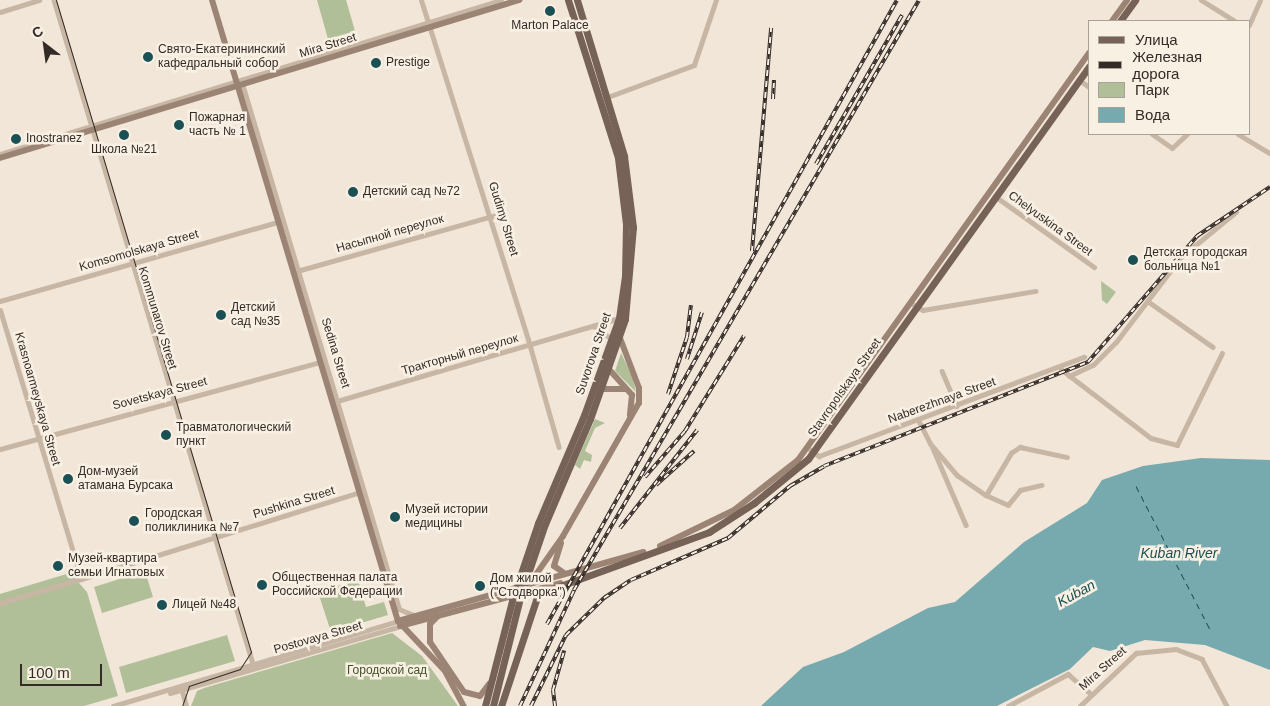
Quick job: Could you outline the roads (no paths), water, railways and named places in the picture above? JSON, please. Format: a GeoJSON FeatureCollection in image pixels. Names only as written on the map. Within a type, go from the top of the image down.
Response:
{"type":"FeatureCollection","features":[{"type":"Feature","properties":{"kind":"main road","name":"Sedina Street"},"geometry":{"type":"LineString","coordinates":[[212,0],[281,221],[399,623]]}},
{"type":"Feature","properties":{"kind":"main road","name":"Mira Street"},"geometry":{"type":"LineString","coordinates":[[0,158],[91,128],[428,25],[519,0]]}},
{"type":"Feature","properties":{"kind":"main road","name":"Suvorova Street"},"geometry":{"type":"LineString","coordinates":[[568,0],[603,98]]}},
{"type":"Feature","properties":{"kind":"main road","name":"Suvorova Street"},"geometry":{"type":"LineString","coordinates":[[493,706],[498,671],[530,545],[587,417],[617,339],[622,319],[626,264],[625,193],[603,98],[577,0]]}},
{"type":"Feature","properties":{"kind":"main road"},"geometry":{"type":"LineString","coordinates":[[1113,20],[1127,0]]}},
{"type":"Feature","properties":{"kind":"main road"},"geometry":{"type":"LineString","coordinates":[[1121,20],[1135,0]]}},
{"type":"Feature","properties":{"kind":"main road","name":"Stavropolskaya Street"},"geometry":{"type":"LineString","coordinates":[[518,593],[644,559],[714,529],[770,491],[811,450],[1088,54]]}},
{"type":"Feature","properties":{"kind":"main road","name":"Stavropolskaya Street"},"geometry":{"type":"LineString","coordinates":[[914,305],[1088,67]]}},
{"type":"Feature","properties":{"kind":"main road"},"geometry":{"type":"LineString","coordinates":[[529,583],[563,536],[626,426],[640,393],[617,339]]}},
{"type":"Feature","properties":{"kind":"main road","name":"Suvorova Street"},"geometry":{"type":"LineString","coordinates":[[587,417],[602,389],[607,367]]}},
{"type":"Feature","properties":{"kind":"main road"},"geometry":{"type":"LineString","coordinates":[[607,367],[633,398]]}},
{"type":"Feature","properties":{"kind":"main road"},"geometry":{"type":"LineString","coordinates":[[602,389],[626,389]]}},
{"type":"Feature","properties":{"kind":"main road"},"geometry":{"type":"LineString","coordinates":[[626,426],[633,398],[640,393]]}},
{"type":"Feature","properties":{"kind":"main road","name":"Stavropolskaya Street"},"geometry":{"type":"LineString","coordinates":[[499,591],[573,573],[649,550],[718,520],[775,479],[811,450]]}},
{"type":"Feature","properties":{"kind":"main road"},"geometry":{"type":"LineString","coordinates":[[563,536],[554,566],[560,573],[573,573]]}},
{"type":"Feature","properties":{"kind":"main road"},"geometry":{"type":"LineString","coordinates":[[501,706],[534,599],[560,583]]}},
{"type":"Feature","properties":{"kind":"main road","name":"Postovaya Street"},"geometry":{"type":"LineString","coordinates":[[399,623],[421,614],[499,591]]}},
{"type":"Feature","properties":{"kind":"main road","name":"Postovaya Street"},"geometry":{"type":"LineString","coordinates":[[399,623],[439,615],[518,593]]}},
{"type":"Feature","properties":{"kind":"main road"},"geometry":{"type":"LineString","coordinates":[[439,615],[430,624],[430,642],[464,692],[469,696],[482,695],[492,679]]}},
{"type":"Feature","properties":{"kind":"main road"},"geometry":{"type":"LineString","coordinates":[[399,623],[445,671],[464,706]]}},
{"type":"Feature","properties":{"kind":"main road","name":"Suvorova Street"},"geometry":{"type":"LineString","coordinates":[[485,706],[492,679],[498,671]]}},
{"type":"Feature","properties":{"kind":"street"},"geometry":{"type":"LineString","coordinates":[[0,12],[39,0]]}},
{"type":"Feature","properties":{"kind":"street","name":"Kommunarov Street"},"geometry":{"type":"LineString","coordinates":[[54,0],[172,402],[255,669]]}},
{"type":"Feature","properties":{"kind":"street","name":"Gudimy Street"},"geometry":{"type":"LineString","coordinates":[[421,0],[493,216],[559,447]]}},
{"type":"Feature","properties":{"kind":"street","name":"Mira Street"},"geometry":{"type":"LineString","coordinates":[[428,25],[501,0]]}},
{"type":"Feature","properties":{"kind":"street"},"geometry":{"type":"LineString","coordinates":[[603,98],[694,65],[716,0]]}},
{"type":"Feature","properties":{"kind":"street"},"geometry":{"type":"LineString","coordinates":[[1201,0],[1232,20]]}},
{"type":"Feature","properties":{"kind":"street"},"geometry":{"type":"LineString","coordinates":[[1250,23],[1260,0]]}},
{"type":"Feature","properties":{"kind":"street"},"geometry":{"type":"LineString","coordinates":[[1079,80],[1088,86]]}},
{"type":"Feature","properties":{"kind":"street","name":"Mira Street"},"geometry":{"type":"LineString","coordinates":[[0,154],[91,128]]}},
{"type":"Feature","properties":{"kind":"street"},"geometry":{"type":"LineString","coordinates":[[1153,135],[1172,148],[1181,143],[1186,135]]}},
{"type":"Feature","properties":{"kind":"street"},"geometry":{"type":"LineString","coordinates":[[1240,135],[1270,153]]}},
{"type":"Feature","properties":{"kind":"street","name":"Chelyuskina Street"},"geometry":{"type":"LineString","coordinates":[[995,196],[1094,267]]}},
{"type":"Feature","properties":{"kind":"street"},"geometry":{"type":"LineString","coordinates":[[1069,376],[1093,364],[1149,302],[1181,257],[1236,212]]}},
{"type":"Feature","properties":{"kind":"street","name":"Насыпной переулок"},"geometry":{"type":"LineString","coordinates":[[296,271],[493,216]]}},
{"type":"Feature","properties":{"kind":"street","name":"Komsomolskaya Street"},"geometry":{"type":"LineString","coordinates":[[0,301],[281,221]]}},
{"type":"Feature","properties":{"kind":"street"},"geometry":{"type":"LineString","coordinates":[[914,305],[923,310],[1035,291]]}},
{"type":"Feature","properties":{"kind":"street"},"geometry":{"type":"LineString","coordinates":[[1149,302],[1213,347]]}},
{"type":"Feature","properties":{"kind":"street","name":"Krasnoarmeyskaya Street"},"geometry":{"type":"LineString","coordinates":[[0,310],[80,579]]}},
{"type":"Feature","properties":{"kind":"street","name":"Тракторный переулок"},"geometry":{"type":"LineString","coordinates":[[335,401],[622,319]]}},
{"type":"Feature","properties":{"kind":"street"},"geometry":{"type":"LineString","coordinates":[[593,326],[617,339]]}},
{"type":"Feature","properties":{"kind":"street"},"geometry":{"type":"LineString","coordinates":[[1061,369],[1151,438],[1177,445],[1222,353]]}},
{"type":"Feature","properties":{"kind":"street","name":"Naberezhnaya Street"},"geometry":{"type":"LineString","coordinates":[[811,450],[819,456],[1061,369],[1084,358]]}},
{"type":"Feature","properties":{"kind":"street","name":"Sovetskaya Street"},"geometry":{"type":"LineString","coordinates":[[0,449],[323,361]]}},
{"type":"Feature","properties":{"kind":"street"},"geometry":{"type":"LineString","coordinates":[[942,371],[957,406]]}},
{"type":"Feature","properties":{"kind":"street"},"geometry":{"type":"LineString","coordinates":[[918,419],[966,525]]}},
{"type":"Feature","properties":{"kind":"street"},"geometry":{"type":"LineString","coordinates":[[930,443],[957,475],[986,495],[1008,505],[1020,490],[1041,485]]}},
{"type":"Feature","properties":{"kind":"street"},"geometry":{"type":"LineString","coordinates":[[986,495],[1012,453],[1020,447],[1067,457]]}},
{"type":"Feature","properties":{"kind":"street","name":"Pushkina Street"},"geometry":{"type":"LineString","coordinates":[[0,603],[362,492]]}},
{"type":"Feature","properties":{"kind":"street","name":"Sedina Street"},"geometry":{"type":"LineString","coordinates":[[362,492],[400,611],[421,614]]}},
{"type":"Feature","properties":{"kind":"street","name":"Postovaya Street"},"geometry":{"type":"LineString","coordinates":[[113,706],[253,662],[399,623]]}},
{"type":"Feature","properties":{"kind":"street","name":"Postovaya Street"},"geometry":{"type":"LineString","coordinates":[[125,706],[255,669],[399,623]]}},
{"type":"Feature","properties":{"kind":"street","name":"Mira Street"},"geometry":{"type":"LineString","coordinates":[[1080,706],[1090,694],[1136,653],[1176,649],[1202,659],[1227,706]]}},
{"type":"Feature","properties":{"kind":"street"},"geometry":{"type":"LineString","coordinates":[[1008,706],[1068,674],[1090,694]]}},
{"type":"Feature","properties":{"kind":"street"},"geometry":{"type":"LineString","coordinates":[[182,691],[186,706]]}},
{"type":"Feature","properties":{"kind":"water","name":"Kuban River"},"geometry":{"type":"Polygon","coordinates":[[[1201,458],[1270,460],[1270,670],[1205,645],[1145,640],[1110,651],[1093,647],[1070,669],[997,706],[761,706],[803,667],[844,652],[928,608],[955,602],[1024,542],[1087,503],[1102,480],[1143,466],[1201,458]]]}},
{"type":"Feature","properties":{"kind":"tram line"},"geometry":{"type":"LineString","coordinates":[[56,0],[251,652],[240,669],[189,686],[182,706]]}},
{"type":"Feature","properties":{"kind":"railway"},"geometry":{"type":"LineString","coordinates":[[547,624],[897,0]]}},
{"type":"Feature","properties":{"kind":"railway"},"geometry":{"type":"LineString","coordinates":[[520,706],[574,590],[919,0]]}},
{"type":"Feature","properties":{"kind":"railway"},"geometry":{"type":"LineString","coordinates":[[816,164],[902,15]]}},
{"type":"Feature","properties":{"kind":"railway"},"geometry":{"type":"LineString","coordinates":[[752,251],[771,28]]}},
{"type":"Feature","properties":{"kind":"railway"},"geometry":{"type":"LineString","coordinates":[[773,99],[774,80]]}},
{"type":"Feature","properties":{"kind":"railway"},"geometry":{"type":"LineString","coordinates":[[531,706],[566,635],[604,598],[631,580],[728,538],[790,486],[824,466],[1088,362],[1197,236],[1270,187]]}},
{"type":"Feature","properties":{"kind":"railway"},"geometry":{"type":"LineString","coordinates":[[668,394],[687,337],[691,305]]}},
{"type":"Feature","properties":{"kind":"railway"},"geometry":{"type":"LineString","coordinates":[[687,359],[702,312]]}},
{"type":"Feature","properties":{"kind":"railway"},"geometry":{"type":"LineString","coordinates":[[645,477],[685,431],[744,336]]}},
{"type":"Feature","properties":{"kind":"railway"},"geometry":{"type":"LineString","coordinates":[[620,528],[697,430]]}},
{"type":"Feature","properties":{"kind":"railway"},"geometry":{"type":"LineString","coordinates":[[656,485],[694,451]]}},
{"type":"Feature","properties":{"kind":"railway"},"geometry":{"type":"LineString","coordinates":[[555,706],[553,690],[564,651]]}},
{"type":"Feature","properties":{"kind":"place","name":"Marton Palace"},"geometry":{"type":"Point","coordinates":[550,11]}},
{"type":"Feature","properties":{"kind":"place","name":"Свято-Екатерининский кафедральный собор"},"geometry":{"type":"Point","coordinates":[148,57]}},
{"type":"Feature","properties":{"kind":"place","name":"Prestige"},"geometry":{"type":"Point","coordinates":[376,63]}},
{"type":"Feature","properties":{"kind":"place","name":"Пожарная часть № 1"},"geometry":{"type":"Point","coordinates":[179,125]}},
{"type":"Feature","properties":{"kind":"place","name":"Школа №21"},"geometry":{"type":"Point","coordinates":[124,135]}},
{"type":"Feature","properties":{"kind":"place","name":"Inostranez"},"geometry":{"type":"Point","coordinates":[16,139]}},
{"type":"Feature","properties":{"kind":"place","name":"Детский сад №72"},"geometry":{"type":"Point","coordinates":[353,192]}},
{"type":"Feature","properties":{"kind":"place","name":"Детская городская больница №1"},"geometry":{"type":"Point","coordinates":[1133,260]}},
{"type":"Feature","properties":{"kind":"place","name":"Детский сад №35"},"geometry":{"type":"Point","coordinates":[221,315]}},
{"type":"Feature","properties":{"kind":"place","name":"Травматологический пункт"},"geometry":{"type":"Point","coordinates":[166,435]}},
{"type":"Feature","properties":{"kind":"place","name":"Дом-музей атамана Бурсака"},"geometry":{"type":"Point","coordinates":[68,479]}},
{"type":"Feature","properties":{"kind":"place","name":"Музей истории медицины"},"geometry":{"type":"Point","coordinates":[395,517]}},
{"type":"Feature","properties":{"kind":"place","name":"Городская поликлиника №7"},"geometry":{"type":"Point","coordinates":[134,521]}},
{"type":"Feature","properties":{"kind":"place","name":"Музей-квартира семьи Игнатовых"},"geometry":{"type":"Point","coordinates":[58,566]}},
{"type":"Feature","properties":{"kind":"place","name":"Общественная палата Российской Федерации"},"geometry":{"type":"Point","coordinates":[262,585]}},
{"type":"Feature","properties":{"kind":"place","name":"Дом жилой (\"Стодворка\")"},"geometry":{"type":"Point","coordinates":[480,586]}},
{"type":"Feature","properties":{"kind":"place","name":"Лицей №48"},"geometry":{"type":"Point","coordinates":[162,605]}},
{"type":"Feature","properties":{"kind":"water label","name":"Kuban"},"geometry":{"type":"Point","coordinates":[1076,593]}},
{"type":"Feature","properties":{"kind":"park label","name":"Городской сад"},"geometry":{"type":"Point","coordinates":[387,671]}}]}
